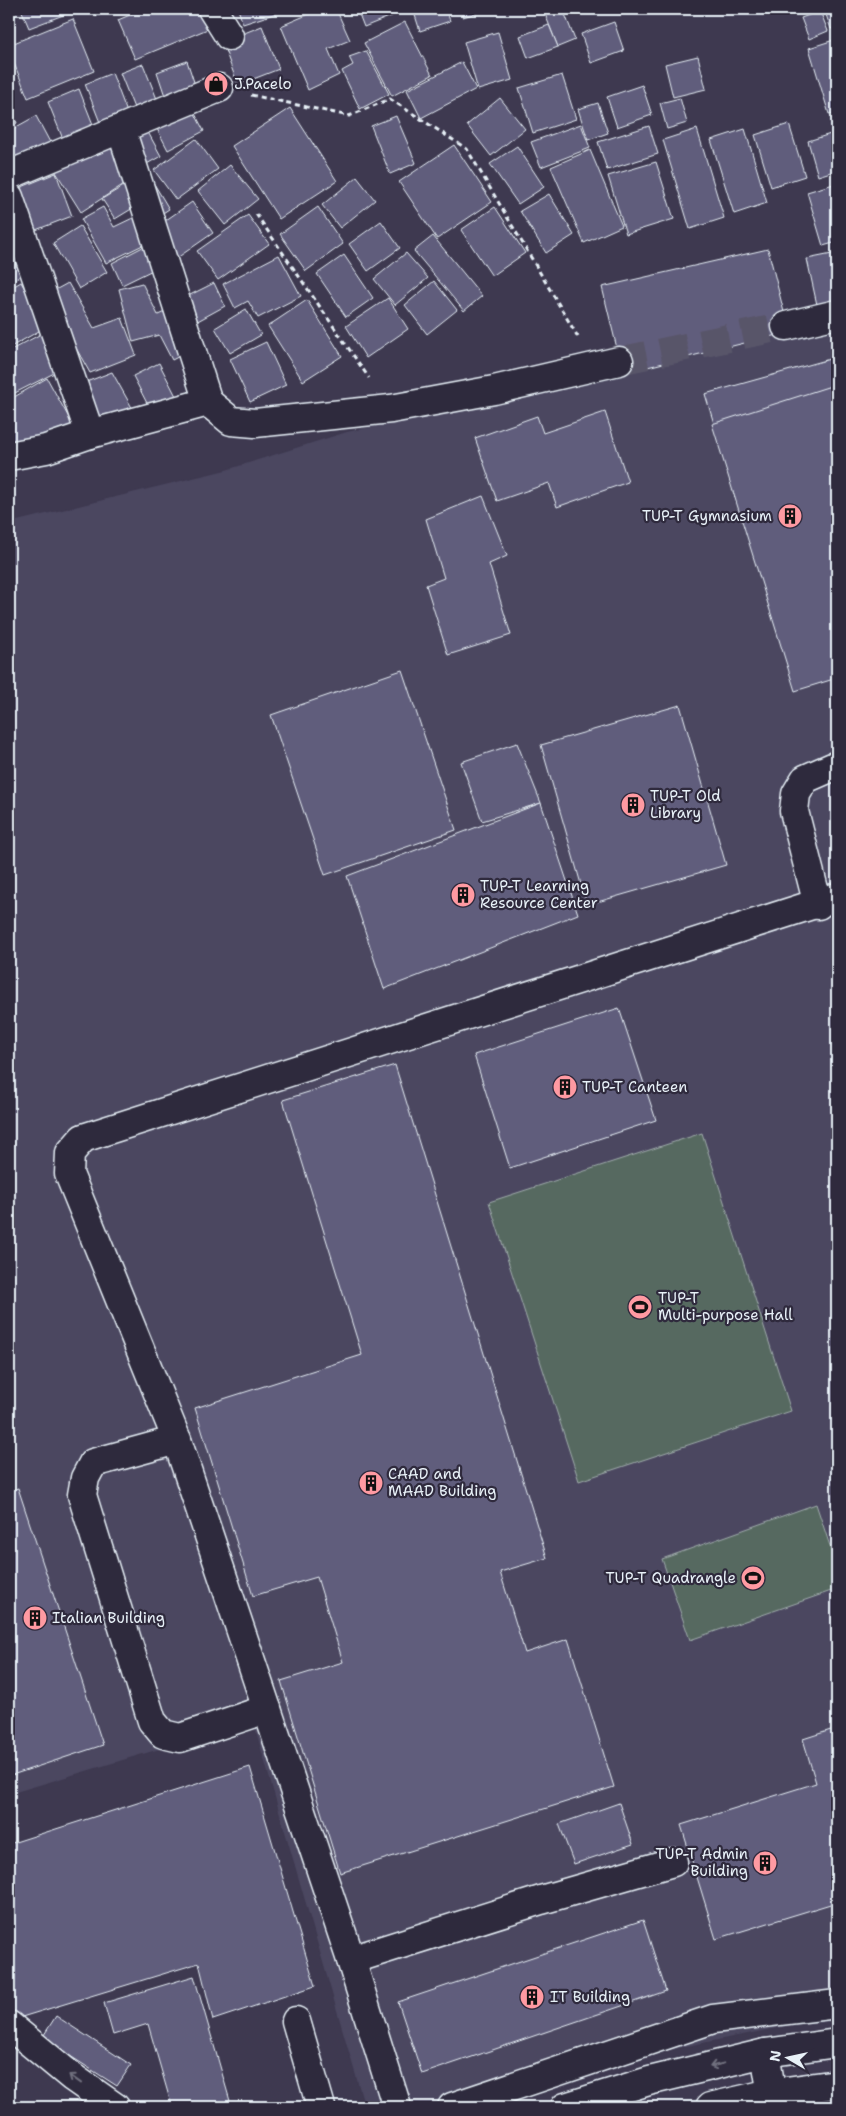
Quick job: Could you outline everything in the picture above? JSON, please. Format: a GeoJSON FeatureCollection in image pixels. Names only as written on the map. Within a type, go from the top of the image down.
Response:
{"type":"FeatureCollection","features":[{"type":"Feature","properties":{"kind":"street"},"geometry":{"type":"LineString","coordinates":[[212,9],[229,36]]}},
{"type":"Feature","properties":{"kind":"street"},"geometry":{"type":"LineString","coordinates":[[9,174],[219,88]]}},
{"type":"Feature","properties":{"kind":"street"},"geometry":{"type":"LineString","coordinates":[[121,128],[208,402],[231,421],[256,423],[390,409],[494,390],[607,364]]}},
{"type":"Feature","properties":{"kind":"street"},"geometry":{"type":"LineString","coordinates":[[9,197],[90,434]]}},
{"type":"Feature","properties":{"kind":"street"},"geometry":{"type":"LineString","coordinates":[[786,326],[837,314]]}},
{"type":"Feature","properties":{"kind":"street"},"geometry":{"type":"LineString","coordinates":[[9,456],[46,449],[90,434],[208,402]]}},
{"type":"Feature","properties":{"kind":"street"},"geometry":{"type":"LineString","coordinates":[[398,2107],[351,1960],[177,1440],[69,1174],[70,1153],[83,1138],[828,901],[794,811],[796,794],[804,779],[837,765]]}},
{"type":"Feature","properties":{"kind":"street"},"geometry":{"type":"LineString","coordinates":[[177,1440],[93,1463],[85,1478],[82,1495],[152,1721],[163,1734],[180,1738],[267,1709]]}},
{"type":"Feature","properties":{"kind":"street"},"geometry":{"type":"LineString","coordinates":[[351,1960],[541,1900],[672,1862]]}},
{"type":"Feature","properties":{"kind":"street"},"geometry":{"type":"LineString","coordinates":[[452,2107],[713,2019],[837,2004]]}},
{"type":"Feature","properties":{"kind":"street"},"geometry":{"type":"LineString","coordinates":[[296,2021],[321,2107]]}},
{"type":"Feature","properties":{"kind":"street"},"geometry":{"type":"LineString","coordinates":[[9,2025],[72,2077],[115,2107]]}},
{"type":"Feature","properties":{"kind":"street"},"geometry":{"type":"LineString","coordinates":[[565,2107],[649,2081],[765,2053],[837,2043]]}},
{"type":"Feature","properties":{"kind":"street"},"geometry":{"type":"LineString","coordinates":[[765,2053],[773,2100]]}},
{"type":"Feature","properties":{"kind":"street"},"geometry":{"type":"LineString","coordinates":[[710,2107],[773,2100],[837,2084]]}},
{"type":"Feature","properties":{"kind":"path"},"geometry":{"type":"LineString","coordinates":[[219,88],[350,116],[390,99],[467,149],[607,364]]}},
{"type":"Feature","properties":{"kind":"path"},"geometry":{"type":"LineString","coordinates":[[256,214],[390,409]]}},
{"type":"Feature","properties":{"kind":"shaded area"},"geometry":{"type":"Polygon","coordinates":[[[837,321],[837,2021],[797,2024],[672,2049],[492,2107],[365,2107],[253,1721],[9,1794],[9,523],[226,470],[347,432],[623,373],[837,321]]]}},
{"type":"Feature","properties":{"kind":"green space","name":"TUP-T Multi-purpose Hall"},"geometry":{"type":"Polygon","coordinates":[[[702,1133],[791,1411],[579,1481],[489,1202],[702,1133]]]}},
{"type":"Feature","properties":{"kind":"green space","name":"TUP-T Quadrangle"},"geometry":{"type":"Polygon","coordinates":[[[816,1504],[837,1567],[837,1589],[690,1640],[662,1559],[816,1504]]]}},
{"type":"Feature","properties":{"kind":"building"},"geometry":{"type":"Polygon","coordinates":[[[21,9],[79,9],[29,28],[21,9]]]}},
{"type":"Feature","properties":{"kind":"building"},"geometry":{"type":"Polygon","coordinates":[[[94,9],[114,9],[97,16],[94,9]]]}},
{"type":"Feature","properties":{"kind":"building"},"geometry":{"type":"Polygon","coordinates":[[[144,9],[202,9],[210,28],[135,59],[118,20],[144,9]]]}},
{"type":"Feature","properties":{"kind":"building"},"geometry":{"type":"Polygon","coordinates":[[[238,9],[289,9],[243,24],[238,9]]]}},
{"type":"Feature","properties":{"kind":"building"},"geometry":{"type":"Polygon","coordinates":[[[321,9],[336,9],[350,40],[328,49],[339,75],[308,90],[281,26],[321,9]]]}},
{"type":"Feature","properties":{"kind":"building"},"geometry":{"type":"Polygon","coordinates":[[[357,9],[397,9],[399,13],[364,27],[357,9]]]}},
{"type":"Feature","properties":{"kind":"building"},"geometry":{"type":"Polygon","coordinates":[[[413,9],[446,9],[450,21],[420,31],[413,9]]]}},
{"type":"Feature","properties":{"kind":"building"},"geometry":{"type":"Polygon","coordinates":[[[461,9],[490,9],[463,17],[461,9]]]}},
{"type":"Feature","properties":{"kind":"building"},"geometry":{"type":"Polygon","coordinates":[[[543,9],[563,9],[575,40],[558,47],[543,9]]]}},
{"type":"Feature","properties":{"kind":"building"},"geometry":{"type":"Polygon","coordinates":[[[824,9],[837,9],[837,27],[831,29],[824,9]]]}},
{"type":"Feature","properties":{"kind":"building"},"geometry":{"type":"Polygon","coordinates":[[[820,11],[828,31],[809,39],[801,18],[820,11]]]}},
{"type":"Feature","properties":{"kind":"building"},"geometry":{"type":"Polygon","coordinates":[[[73,19],[94,71],[28,98],[9,51],[9,45],[73,19]]]}},
{"type":"Feature","properties":{"kind":"building"},"geometry":{"type":"Polygon","coordinates":[[[405,22],[432,75],[392,96],[364,43],[405,22]]]}},
{"type":"Feature","properties":{"kind":"building"},"geometry":{"type":"Polygon","coordinates":[[[614,22],[624,51],[591,63],[581,34],[614,22]]]}},
{"type":"Feature","properties":{"kind":"building"},"geometry":{"type":"Polygon","coordinates":[[[549,25],[558,47],[528,58],[520,36],[549,25]]]}},
{"type":"Feature","properties":{"kind":"building"},"geometry":{"type":"Polygon","coordinates":[[[262,26],[279,69],[238,85],[222,42],[262,26]]]}},
{"type":"Feature","properties":{"kind":"building"},"geometry":{"type":"Polygon","coordinates":[[[498,32],[512,80],[478,90],[464,42],[498,32]]]}},
{"type":"Feature","properties":{"kind":"building"},"geometry":{"type":"Polygon","coordinates":[[[837,39],[837,112],[829,114],[809,48],[837,39]]]}},
{"type":"Feature","properties":{"kind":"building"},"geometry":{"type":"Polygon","coordinates":[[[366,51],[389,94],[360,109],[342,71],[353,65],[349,57],[366,51]]]}},
{"type":"Feature","properties":{"kind":"building"},"geometry":{"type":"Polygon","coordinates":[[[698,56],[706,89],[673,97],[665,64],[698,56]]]}},
{"type":"Feature","properties":{"kind":"building"},"geometry":{"type":"Polygon","coordinates":[[[187,61],[197,91],[167,102],[157,72],[187,61]]]}},
{"type":"Feature","properties":{"kind":"building"},"geometry":{"type":"Polygon","coordinates":[[[462,62],[476,89],[421,118],[407,90],[462,62]]]}},
{"type":"Feature","properties":{"kind":"building"},"geometry":{"type":"Polygon","coordinates":[[[143,64],[159,104],[136,113],[120,73],[143,64]]]}},
{"type":"Feature","properties":{"kind":"building"},"geometry":{"type":"Polygon","coordinates":[[[112,73],[128,115],[101,125],[85,84],[112,73]]]}},
{"type":"Feature","properties":{"kind":"building"},"geometry":{"type":"Polygon","coordinates":[[[562,75],[576,119],[533,133],[519,88],[562,75]]]}},
{"type":"Feature","properties":{"kind":"building"},"geometry":{"type":"Polygon","coordinates":[[[642,85],[652,115],[617,127],[607,97],[642,85]]]}},
{"type":"Feature","properties":{"kind":"building"},"geometry":{"type":"Polygon","coordinates":[[[79,89],[96,132],[65,144],[48,102],[79,89]]]}},
{"type":"Feature","properties":{"kind":"building"},"geometry":{"type":"Polygon","coordinates":[[[500,98],[525,129],[491,156],[467,125],[500,98]]]}},
{"type":"Feature","properties":{"kind":"building"},"geometry":{"type":"Polygon","coordinates":[[[680,98],[687,123],[667,129],[660,103],[680,98]]]}},
{"type":"Feature","properties":{"kind":"building"},"geometry":{"type":"Polygon","coordinates":[[[189,102],[204,131],[168,150],[153,121],[189,102]]]}},
{"type":"Feature","properties":{"kind":"building"},"geometry":{"type":"Polygon","coordinates":[[[598,103],[608,133],[588,140],[578,109],[598,103]]]}},
{"type":"Feature","properties":{"kind":"building"},"geometry":{"type":"Polygon","coordinates":[[[9,104],[17,123],[9,127],[9,104]]]}},
{"type":"Feature","properties":{"kind":"building"},"geometry":{"type":"Polygon","coordinates":[[[290,108],[337,181],[279,219],[232,146],[290,108]]]}},
{"type":"Feature","properties":{"kind":"building"},"geometry":{"type":"Polygon","coordinates":[[[36,116],[53,148],[9,173],[9,131],[36,116]]]}},
{"type":"Feature","properties":{"kind":"building"},"geometry":{"type":"Polygon","coordinates":[[[396,116],[416,163],[390,174],[371,126],[396,116]]]}},
{"type":"Feature","properties":{"kind":"building"},"geometry":{"type":"Polygon","coordinates":[[[143,123],[161,156],[136,170],[117,137],[143,123]]]}},
{"type":"Feature","properties":{"kind":"building"},"geometry":{"type":"Polygon","coordinates":[[[581,124],[590,148],[541,167],[531,142],[581,124]]]}},
{"type":"Feature","properties":{"kind":"building"},"geometry":{"type":"Polygon","coordinates":[[[789,124],[805,176],[771,187],[755,135],[789,124]]]}},
{"type":"Feature","properties":{"kind":"building"},"geometry":{"type":"Polygon","coordinates":[[[649,126],[658,154],[607,170],[598,142],[649,126]]]}},
{"type":"Feature","properties":{"kind":"building"},"geometry":{"type":"Polygon","coordinates":[[[697,129],[724,218],[690,229],[663,140],[697,129]]]}},
{"type":"Feature","properties":{"kind":"building"},"geometry":{"type":"Polygon","coordinates":[[[745,129],[767,203],[734,214],[711,140],[745,129]]]}},
{"type":"Feature","properties":{"kind":"building"},"geometry":{"type":"Polygon","coordinates":[[[837,132],[837,170],[818,176],[808,141],[837,132]]]}},
{"type":"Feature","properties":{"kind":"building"},"geometry":{"type":"Polygon","coordinates":[[[108,135],[135,177],[81,212],[54,169],[108,135]]]}},
{"type":"Feature","properties":{"kind":"building"},"geometry":{"type":"Polygon","coordinates":[[[196,139],[218,169],[176,200],[154,170],[196,139]]]}},
{"type":"Feature","properties":{"kind":"building"},"geometry":{"type":"Polygon","coordinates":[[[454,145],[492,202],[437,239],[399,182],[454,145]]]}},
{"type":"Feature","properties":{"kind":"building"},"geometry":{"type":"Polygon","coordinates":[[[517,146],[544,187],[518,204],[490,164],[517,146]]]}},
{"type":"Feature","properties":{"kind":"building"},"geometry":{"type":"Polygon","coordinates":[[[590,150],[622,226],[584,243],[551,167],[590,150]]]}},
{"type":"Feature","properties":{"kind":"building"},"geometry":{"type":"Polygon","coordinates":[[[656,162],[674,219],[626,234],[608,176],[656,162]]]}},
{"type":"Feature","properties":{"kind":"building"},"geometry":{"type":"Polygon","coordinates":[[[230,165],[258,199],[225,225],[198,191],[230,165]]]}},
{"type":"Feature","properties":{"kind":"building"},"geometry":{"type":"Polygon","coordinates":[[[147,172],[169,209],[149,222],[138,205],[115,219],[102,199],[147,172]]]}},
{"type":"Feature","properties":{"kind":"building"},"geometry":{"type":"Polygon","coordinates":[[[56,173],[72,216],[28,233],[12,191],[56,173]]]}},
{"type":"Feature","properties":{"kind":"building"},"geometry":{"type":"Polygon","coordinates":[[[357,177],[375,200],[340,228],[322,205],[357,177]]]}},
{"type":"Feature","properties":{"kind":"building"},"geometry":{"type":"Polygon","coordinates":[[[837,183],[837,242],[823,246],[807,192],[837,183]]]}},
{"type":"Feature","properties":{"kind":"building"},"geometry":{"type":"Polygon","coordinates":[[[549,194],[574,235],[546,253],[520,211],[549,194]]]}},
{"type":"Feature","properties":{"kind":"building"},"geometry":{"type":"Polygon","coordinates":[[[192,202],[213,233],[177,258],[156,227],[192,202]]]}},
{"type":"Feature","properties":{"kind":"building"},"geometry":{"type":"Polygon","coordinates":[[[103,207],[114,227],[139,215],[151,241],[106,263],[81,219],[103,207]]]}},
{"type":"Feature","properties":{"kind":"building"},"geometry":{"type":"Polygon","coordinates":[[[318,207],[343,244],[306,271],[280,234],[318,207]]]}},
{"type":"Feature","properties":{"kind":"building"},"geometry":{"type":"Polygon","coordinates":[[[495,207],[525,253],[492,276],[461,230],[495,207]]]}},
{"type":"Feature","properties":{"kind":"building"},"geometry":{"type":"Polygon","coordinates":[[[248,215],[269,244],[218,280],[197,251],[248,215]]]}},
{"type":"Feature","properties":{"kind":"building"},"geometry":{"type":"Polygon","coordinates":[[[381,221],[400,248],[368,271],[349,244],[381,221]]]}},
{"type":"Feature","properties":{"kind":"building"},"geometry":{"type":"Polygon","coordinates":[[[80,226],[107,272],[79,289],[53,243],[80,226]]]}},
{"type":"Feature","properties":{"kind":"building"},"geometry":{"type":"Polygon","coordinates":[[[433,236],[482,296],[464,311],[414,251],[433,236]]]}},
{"type":"Feature","properties":{"kind":"building"},"geometry":{"type":"Polygon","coordinates":[[[162,237],[173,260],[122,285],[112,263],[162,237]]]}},
{"type":"Feature","properties":{"kind":"building"},"geometry":{"type":"Polygon","coordinates":[[[768,249],[789,332],[623,373],[602,287],[768,249]]]}},
{"type":"Feature","properties":{"kind":"building"},"geometry":{"type":"Polygon","coordinates":[[[406,253],[428,278],[395,305],[374,279],[406,253]]]}},
{"type":"Feature","properties":{"kind":"building"},"geometry":{"type":"Polygon","coordinates":[[[837,253],[837,301],[817,305],[807,259],[837,253]]]}},
{"type":"Feature","properties":{"kind":"building"},"geometry":{"type":"Polygon","coordinates":[[[9,254],[22,275],[9,283],[9,254]]]}},
{"type":"Feature","properties":{"kind":"building"},"geometry":{"type":"Polygon","coordinates":[[[279,255],[301,296],[258,318],[248,301],[235,308],[223,284],[279,255]]]}},
{"type":"Feature","properties":{"kind":"building"},"geometry":{"type":"Polygon","coordinates":[[[344,255],[373,298],[346,317],[317,274],[344,255]]]}},
{"type":"Feature","properties":{"kind":"building"},"geometry":{"type":"Polygon","coordinates":[[[434,281],[457,310],[427,334],[405,305],[434,281]]]}},
{"type":"Feature","properties":{"kind":"building"},"geometry":{"type":"Polygon","coordinates":[[[21,282],[46,327],[9,348],[9,289],[21,282]]]}},
{"type":"Feature","properties":{"kind":"building"},"geometry":{"type":"Polygon","coordinates":[[[68,283],[94,328],[122,318],[136,355],[90,373],[46,295],[68,283]]]}},
{"type":"Feature","properties":{"kind":"building"},"geometry":{"type":"Polygon","coordinates":[[[142,283],[158,315],[180,305],[201,345],[172,360],[159,335],[133,342],[119,289],[142,283]]]}},
{"type":"Feature","properties":{"kind":"building"},"geometry":{"type":"Polygon","coordinates":[[[214,283],[225,306],[194,323],[182,299],[214,283]]]}},
{"type":"Feature","properties":{"kind":"building"},"geometry":{"type":"Polygon","coordinates":[[[388,298],[408,329],[366,358],[346,326],[388,298]]]}},
{"type":"Feature","properties":{"kind":"building"},"geometry":{"type":"Polygon","coordinates":[[[307,300],[342,356],[303,381],[268,326],[307,300]]]}},
{"type":"Feature","properties":{"kind":"building"},"geometry":{"type":"Polygon","coordinates":[[[246,309],[261,335],[230,353],[215,328],[246,309]]]}},
{"type":"Feature","properties":{"kind":"building"},"geometry":{"type":"Polygon","coordinates":[[[41,334],[60,370],[9,396],[9,351],[41,334]]]}},
{"type":"Feature","properties":{"kind":"building"},"geometry":{"type":"Polygon","coordinates":[[[266,342],[286,385],[250,402],[230,359],[266,342]]]}},
{"type":"Feature","properties":{"kind":"building","name":"TUP-T Gymnasium"},"geometry":{"type":"Polygon","coordinates":[[[837,357],[837,639],[784,654],[705,394],[837,357]]]}},
{"type":"Feature","properties":{"kind":"building"},"geometry":{"type":"Polygon","coordinates":[[[159,363],[177,398],[151,411],[133,376],[159,363]]]}},
{"type":"Feature","properties":{"kind":"building"},"geometry":{"type":"Polygon","coordinates":[[[112,372],[135,413],[101,422],[81,384],[112,372]]]}},
{"type":"Feature","properties":{"kind":"building"},"geometry":{"type":"Polygon","coordinates":[[[47,378],[74,427],[9,449],[9,400],[47,378]]]}},
{"type":"Feature","properties":{"kind":"building","name":"TUP-T Gymnasium"},"geometry":{"type":"Polygon","coordinates":[[[837,384],[837,678],[795,691],[712,424],[837,384]]]}},
{"type":"Feature","properties":{"kind":"building"},"geometry":{"type":"Polygon","coordinates":[[[605,412],[628,482],[557,507],[549,483],[497,501],[475,438],[537,416],[543,433],[605,412]]]}},
{"type":"Feature","properties":{"kind":"building"},"geometry":{"type":"Polygon","coordinates":[[[483,496],[507,556],[489,564],[511,635],[448,655],[426,585],[444,578],[426,519],[483,496]]]}},
{"type":"Feature","properties":{"kind":"building"},"geometry":{"type":"Polygon","coordinates":[[[402,670],[456,830],[325,875],[271,715],[402,670]]]}},
{"type":"Feature","properties":{"kind":"building","name":"TUP-T Old Library"},"geometry":{"type":"Polygon","coordinates":[[[680,705],[726,865],[587,905],[541,745],[680,705]]]}},
{"type":"Feature","properties":{"kind":"building"},"geometry":{"type":"Polygon","coordinates":[[[517,743],[541,803],[482,821],[461,762],[517,743]]]}},
{"type":"Feature","properties":{"kind":"building","name":"TUP-T Learning Resource Center"},"geometry":{"type":"Polygon","coordinates":[[[541,803],[578,914],[384,989],[347,876],[541,803]]]}},
{"type":"Feature","properties":{"kind":"building","name":"TUP-T Canteen"},"geometry":{"type":"Polygon","coordinates":[[[619,1008],[656,1120],[510,1168],[474,1055],[619,1008]]]}},
{"type":"Feature","properties":{"kind":"building","name":"CAAD and MAAD Building"},"geometry":{"type":"Polygon","coordinates":[[[395,1065],[547,1558],[500,1572],[525,1653],[568,1639],[614,1787],[340,1873],[281,1681],[343,1662],[317,1577],[253,1596],[195,1408],[362,1355],[283,1100],[395,1065]]]}},
{"type":"Feature","properties":{"kind":"building","name":"Italian Building"},"geometry":{"type":"Polygon","coordinates":[[[18,1488],[103,1745],[9,1776],[9,1491],[18,1488]]]}},
{"type":"Feature","properties":{"kind":"building","name":"TUP-T Admin Building"},"geometry":{"type":"Polygon","coordinates":[[[837,1728],[837,1902],[716,1939],[681,1825],[816,1783],[803,1739],[837,1728]]]}},
{"type":"Feature","properties":{"kind":"building"},"geometry":{"type":"Polygon","coordinates":[[[250,1767],[315,1986],[213,2020],[199,1963],[12,2020],[9,2009],[9,1844],[250,1767]]]}},
{"type":"Feature","properties":{"kind":"building"},"geometry":{"type":"Polygon","coordinates":[[[619,1803],[633,1844],[574,1864],[559,1824],[619,1803]]]}},
{"type":"Feature","properties":{"kind":"building","name":"IT Building"},"geometry":{"type":"Polygon","coordinates":[[[643,1920],[666,1991],[422,2074],[398,2002],[643,1920]]]}},
{"type":"Feature","properties":{"kind":"building"},"geometry":{"type":"Polygon","coordinates":[[[194,1976],[230,2101],[210,2107],[172,2107],[148,2024],[113,2035],[104,2003],[194,1976]]]}},
{"type":"Feature","properties":{"kind":"building"},"geometry":{"type":"Polygon","coordinates":[[[56,2016],[131,2065],[117,2086],[42,2038],[56,2016]]]}},
{"type":"Feature","properties":{"kind":"tunnel"},"geometry":{"type":"LineString","coordinates":[[619,361],[786,326]]}},
{"type":"Feature","properties":{"kind":"place","name":"J.Pacelo"},"geometry":{"type":"Point","coordinates":[216,84]}},
{"type":"Feature","properties":{"kind":"place","name":"TUP-T Gymnasium"},"geometry":{"type":"Point","coordinates":[790,516]}},
{"type":"Feature","properties":{"kind":"place","name":"TUP-T Old Library"},"geometry":{"type":"Point","coordinates":[633,805]}},
{"type":"Feature","properties":{"kind":"place","name":"TUP-T Learning Resource Center"},"geometry":{"type":"Point","coordinates":[463,895]}},
{"type":"Feature","properties":{"kind":"place","name":"TUP-T Canteen"},"geometry":{"type":"Point","coordinates":[565,1087]}},
{"type":"Feature","properties":{"kind":"place","name":"TUP-T Multi-purpose Hall"},"geometry":{"type":"Point","coordinates":[640,1307]}},
{"type":"Feature","properties":{"kind":"place","name":"CAAD and MAAD Building"},"geometry":{"type":"Point","coordinates":[371,1483]}},
{"type":"Feature","properties":{"kind":"place","name":"TUP-T Quadrangle"},"geometry":{"type":"Point","coordinates":[753,1578]}},
{"type":"Feature","properties":{"kind":"place","name":"Italian Building"},"geometry":{"type":"Point","coordinates":[35,1618]}},
{"type":"Feature","properties":{"kind":"place","name":"TUP-T Admin Building"},"geometry":{"type":"Point","coordinates":[765,1863]}},
{"type":"Feature","properties":{"kind":"place","name":"IT Building"},"geometry":{"type":"Point","coordinates":[532,1997]}}]}
